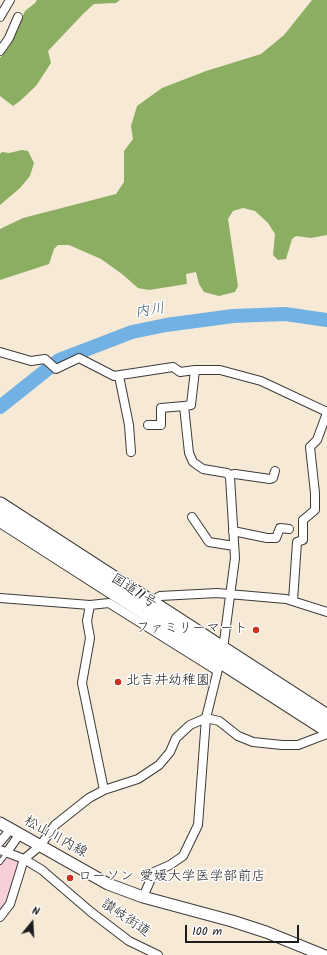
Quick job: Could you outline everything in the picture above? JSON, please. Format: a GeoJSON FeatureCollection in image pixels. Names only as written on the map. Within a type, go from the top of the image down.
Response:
{"type":"FeatureCollection","features":[{"type":"Feature","properties":{"kind":"highway","name":"国道11号"},"geometry":{"type":"LineString","coordinates":[[0,505],[150,602],[219,660],[327,717]]}},
{"type":"Feature","properties":{"kind":"highway","name":"国道11号"},"geometry":{"type":"LineString","coordinates":[[0,518],[327,729]]}},
{"type":"Feature","properties":{"kind":"main road","name":"松山川内線"},"geometry":{"type":"LineString","coordinates":[[0,823],[108,884],[143,897],[239,923],[306,947],[323,955]]}},
{"type":"Feature","properties":{"kind":"street"},"geometry":{"type":"LineString","coordinates":[[0,17],[10,0]]}},
{"type":"Feature","properties":{"kind":"street"},"geometry":{"type":"LineString","coordinates":[[0,51],[9,38],[18,17]]}},
{"type":"Feature","properties":{"kind":"street"},"geometry":{"type":"LineString","coordinates":[[0,352],[31,361],[45,359],[56,369],[79,358],[114,376],[173,367],[180,372],[195,370],[220,370],[261,381],[327,413],[317,440],[310,447],[315,493],[315,510],[307,515],[303,520],[303,540],[297,542],[294,601]]}},
{"type":"Feature","properties":{"kind":"street"},"geometry":{"type":"LineString","coordinates":[[148,425],[161,425],[161,408],[191,405],[195,370]]}},
{"type":"Feature","properties":{"kind":"street"},"geometry":{"type":"LineString","coordinates":[[119,376],[129,425],[131,452]]}},
{"type":"Feature","properties":{"kind":"street"},"geometry":{"type":"LineString","coordinates":[[143,897],[154,872],[170,865],[183,856],[198,825],[206,718],[219,660],[235,558],[229,476],[227,473],[203,469],[192,462],[189,453],[184,406]]}},
{"type":"Feature","properties":{"kind":"street"},"geometry":{"type":"LineString","coordinates":[[229,476],[235,474],[270,479],[273,478],[275,471]]}},
{"type":"Feature","properties":{"kind":"street"},"geometry":{"type":"LineString","coordinates":[[192,517],[209,542],[234,546]]}},
{"type":"Feature","properties":{"kind":"street"},"geometry":{"type":"LineString","coordinates":[[233,531],[267,538],[276,538],[280,528],[289,529]]}},
{"type":"Feature","properties":{"kind":"street"},"geometry":{"type":"LineString","coordinates":[[150,602],[160,596],[217,593],[286,599],[327,612]]}},
{"type":"Feature","properties":{"kind":"street"},"geometry":{"type":"LineString","coordinates":[[0,598],[90,605],[109,603],[219,660]]}},
{"type":"Feature","properties":{"kind":"street"},"geometry":{"type":"LineString","coordinates":[[90,605],[87,621],[90,638],[82,683],[104,790]]}},
{"type":"Feature","properties":{"kind":"street"},"geometry":{"type":"LineString","coordinates":[[0,917],[10,904],[24,859],[40,846],[55,825],[88,798],[104,790],[138,780],[159,765],[170,752],[176,738],[190,725],[206,718],[219,721],[238,736],[253,742],[298,745],[327,734]]}},
{"type":"Feature","properties":{"kind":"street"},"geometry":{"type":"LineString","coordinates":[[0,842],[15,832]]}},
{"type":"Feature","properties":{"kind":"street"},"geometry":{"type":"LineString","coordinates":[[4,851],[15,832]]}},
{"type":"Feature","properties":{"kind":"street","name":"讃岐街道"},"geometry":{"type":"LineString","coordinates":[[4,851],[24,859],[42,870],[91,912],[129,941],[158,955]]}},
{"type":"Feature","properties":{"kind":"lane"},"geometry":{"type":"LineString","coordinates":[[0,862],[4,851]]}},
{"type":"Feature","properties":{"kind":"shaded area"},"geometry":{"type":"Polygon","coordinates":[[[0,856],[18,861],[19,866],[6,903],[0,911],[0,856]]]}},
{"type":"Feature","properties":{"kind":"green space"},"geometry":{"type":"Polygon","coordinates":[[[37,0],[120,0],[116,3],[94,4],[84,13],[48,51],[51,63],[36,86],[13,106],[0,96],[0,58],[9,47],[25,11],[37,0]]]}},
{"type":"Feature","properties":{"kind":"green space"},"geometry":{"type":"Polygon","coordinates":[[[312,0],[327,0],[327,235],[311,238],[296,236],[292,239],[286,259],[278,260],[273,255],[275,234],[268,223],[255,211],[243,208],[233,211],[228,219],[238,286],[235,292],[219,296],[204,292],[199,284],[196,272],[186,274],[187,284],[149,290],[138,288],[101,259],[69,245],[58,245],[54,249],[49,264],[0,280],[0,229],[23,218],[116,194],[124,182],[124,151],[133,139],[131,126],[137,106],[162,88],[206,71],[261,54],[284,35],[312,0]]]}},
{"type":"Feature","properties":{"kind":"green space"},"geometry":{"type":"Polygon","coordinates":[[[22,150],[28,151],[34,163],[30,176],[20,188],[0,205],[0,154],[2,152],[9,153],[22,150]]]}},
{"type":"Feature","properties":{"kind":"waterway","name":"内川"},"geometry":{"type":"LineString","coordinates":[[0,407],[59,360],[132,332],[166,325],[233,316],[285,314],[327,320]]}},
{"type":"Feature","properties":{"kind":"place","name":"ファミリーマート"},"geometry":{"type":"Point","coordinates":[256,630]}},
{"type":"Feature","properties":{"kind":"place","name":"北吉井幼稚園"},"geometry":{"type":"Point","coordinates":[118,682]}},
{"type":"Feature","properties":{"kind":"place","name":"ローソン 愛媛大学医学部前店"},"geometry":{"type":"Point","coordinates":[70,878]}}]}
